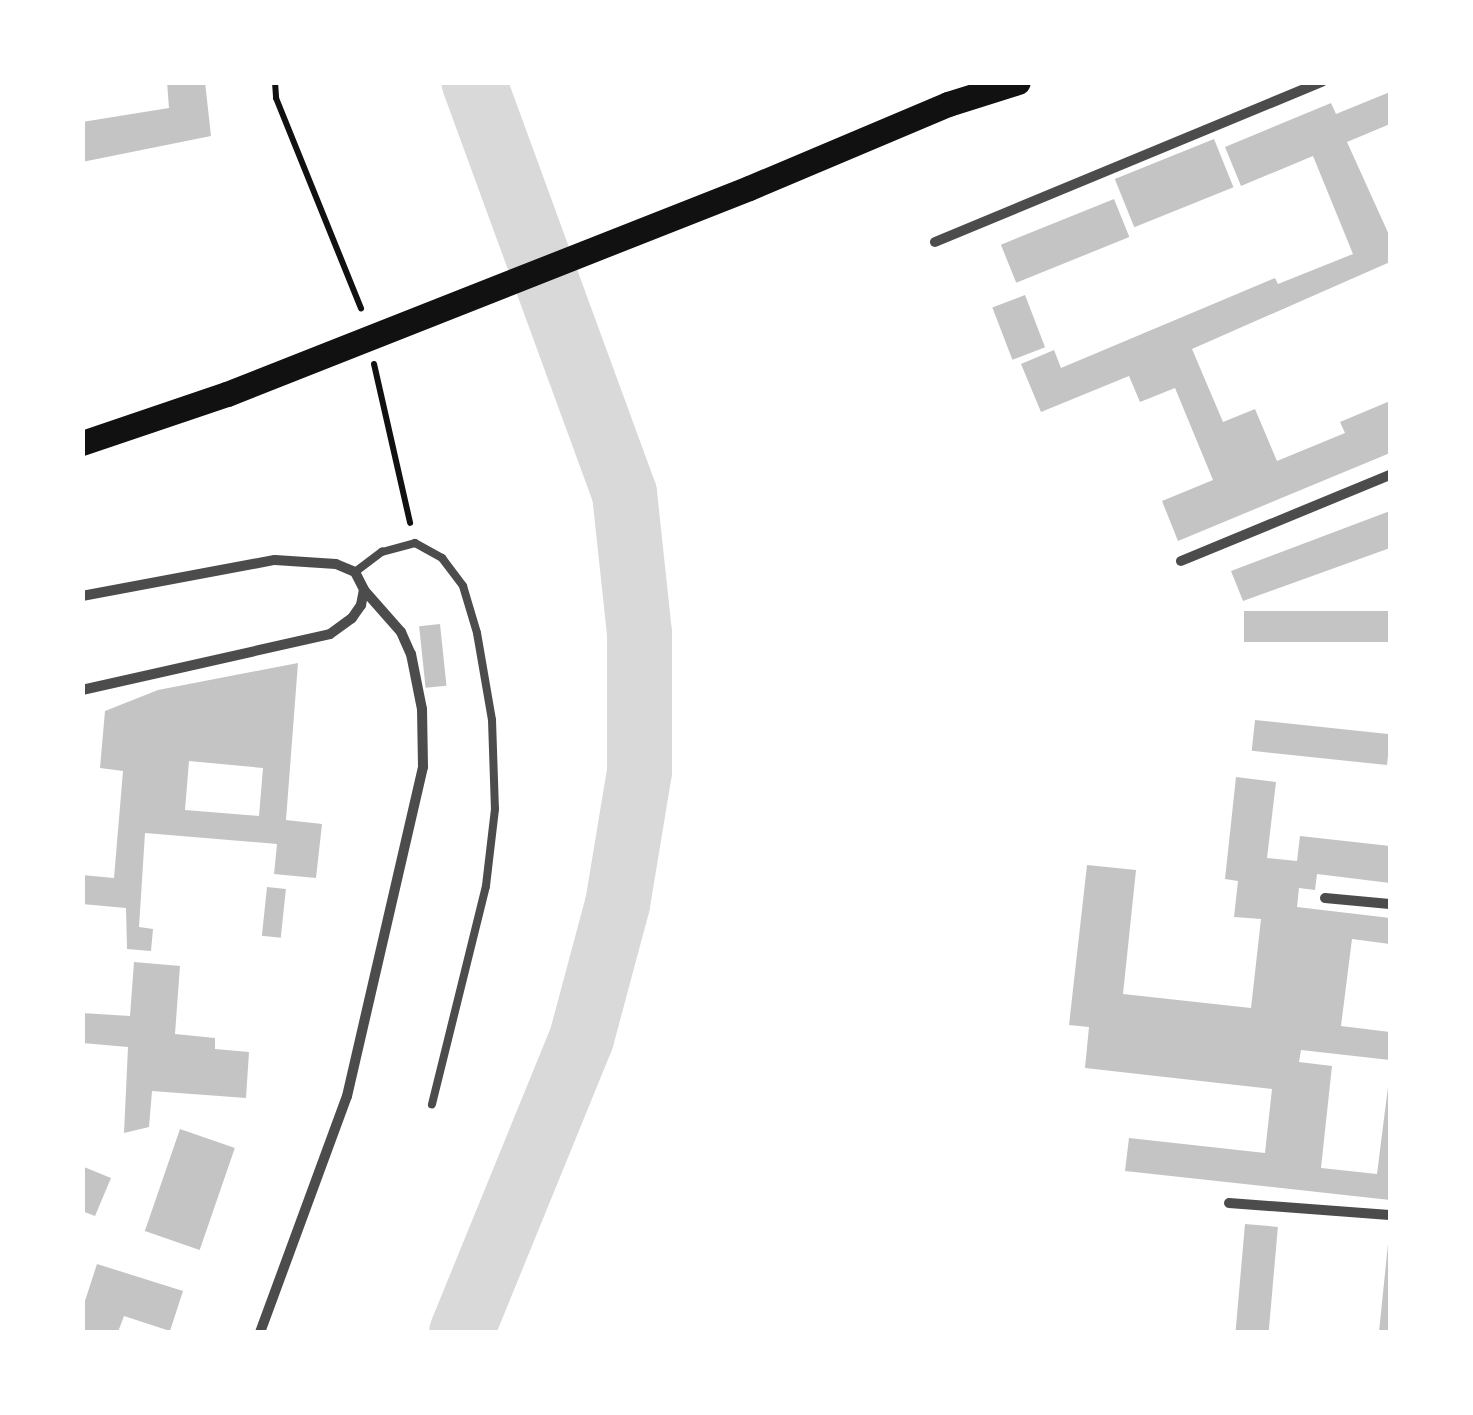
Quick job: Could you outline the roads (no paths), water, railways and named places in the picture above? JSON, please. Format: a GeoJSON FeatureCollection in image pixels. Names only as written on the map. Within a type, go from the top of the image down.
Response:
{"type":"FeatureCollection","features":[{"type":"Feature","properties":{"kind":"main road"},"geometry":{"type":"LineString","coordinates":[[948,104],[978,82]]}},
{"type":"Feature","properties":{"kind":"main road"},"geometry":{"type":"LineString","coordinates":[[82,443],[227,394],[749,188],[948,104],[1018,82]]}},
{"type":"Feature","properties":{"kind":"street"},"geometry":{"type":"LineString","coordinates":[[935,242],[1322,82]]}},
{"type":"Feature","properties":{"kind":"street"},"geometry":{"type":"LineString","coordinates":[[1181,561],[1390,475]]}},
{"type":"Feature","properties":{"kind":"street"},"geometry":{"type":"LineString","coordinates":[[82,596],[275,560],[320,560],[355,572],[364,590],[401,632],[410,654],[422,710],[423,767],[346,1096],[260,1332]]}},
{"type":"Feature","properties":{"kind":"street"},"geometry":{"type":"LineString","coordinates":[[82,690],[330,634],[352,618],[361,606],[364,590]]}},
{"type":"Feature","properties":{"kind":"street"},"geometry":{"type":"LineString","coordinates":[[1326,898],[1390,904]]}},
{"type":"Feature","properties":{"kind":"street"},"geometry":{"type":"LineString","coordinates":[[1229,1203],[1390,1215]]}},
{"type":"Feature","properties":{"kind":"lane"},"geometry":{"type":"LineString","coordinates":[[355,572],[382,552],[415,544],[442,558],[463,586],[473,618],[492,720],[496,809],[486,886],[432,1104]]}},
{"type":"Feature","properties":{"kind":"waterway"},"geometry":{"type":"LineString","coordinates":[[461,1332],[581,1038],[617,904],[639,771],[639,633],[624,493],[474,82]]}}]}
